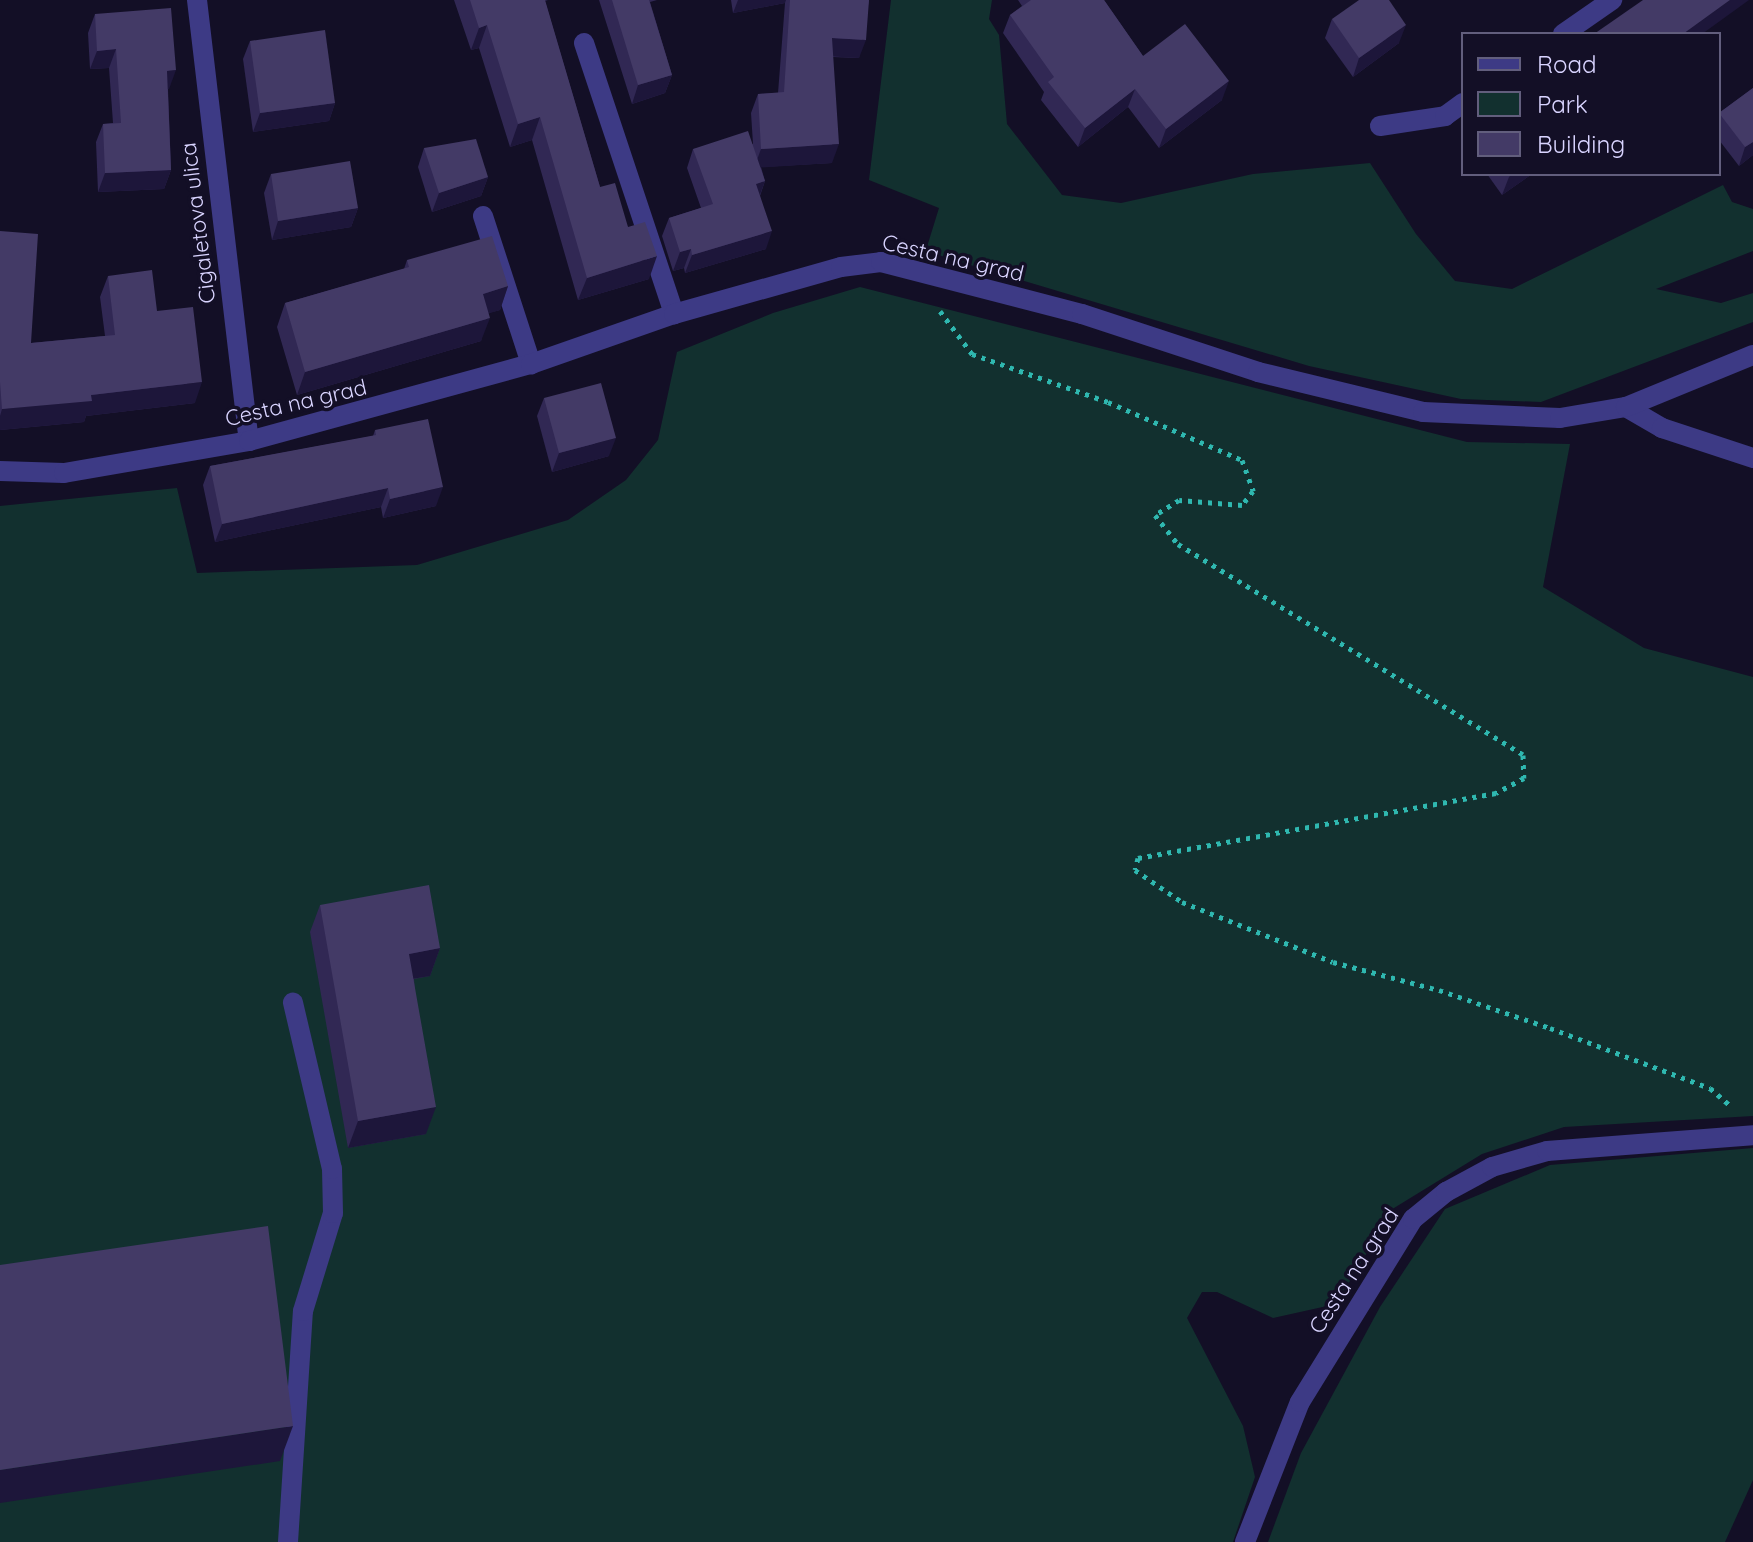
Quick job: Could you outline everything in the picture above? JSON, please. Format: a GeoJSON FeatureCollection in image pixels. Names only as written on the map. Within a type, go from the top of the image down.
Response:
{"type":"FeatureCollection","features":[{"type":"Feature","properties":{"kind":"street","name":"Cigaletova ulica"},"geometry":{"type":"LineString","coordinates":[[197,0],[249,441]]}},
{"type":"Feature","properties":{"kind":"street"},"geometry":{"type":"LineString","coordinates":[[1566,32],[1612,0]]}},
{"type":"Feature","properties":{"kind":"street"},"geometry":{"type":"LineString","coordinates":[[584,43],[674,314]]}},
{"type":"Feature","properties":{"kind":"street"},"geometry":{"type":"LineString","coordinates":[[1380,126],[1445,116],[1461,104]]}},
{"type":"Feature","properties":{"kind":"street"},"geometry":{"type":"LineString","coordinates":[[483,216],[531,364]]}},
{"type":"Feature","properties":{"kind":"street","name":"Cesta na grad"},"geometry":{"type":"LineString","coordinates":[[0,471],[64,473],[249,441],[531,364],[674,314],[841,267],[881,262],[1082,314],[1258,372],[1423,412],[1560,418],[1626,407],[1753,355]]}},
{"type":"Feature","properties":{"kind":"street"},"geometry":{"type":"LineString","coordinates":[[1626,407],[1662,428],[1753,458]]}},
{"type":"Feature","properties":{"kind":"street"},"geometry":{"type":"LineString","coordinates":[[288,1542],[303,1311],[333,1213],[332,1169],[293,1003]]}},
{"type":"Feature","properties":{"kind":"street","name":"Cesta na grad"},"geometry":{"type":"LineString","coordinates":[[1245,1542],[1300,1402],[1413,1219],[1446,1192],[1492,1167],[1547,1151],[1753,1135]]}},
{"type":"Feature","properties":{"kind":"path"},"geometry":{"type":"LineString","coordinates":[[909,268],[972,354],[1108,402],[1242,460],[1253,491],[1242,505],[1179,500],[1155,515],[1178,544],[1523,755],[1524,778],[1496,793],[1138,858],[1135,870],[1182,902],[1333,962],[1439,990],[1710,1088],[1742,1115]]}},
{"type":"Feature","properties":{"kind":"green space"},"geometry":{"type":"Polygon","coordinates":[[[891,0],[992,0],[989,19],[999,35],[1007,124],[1062,195],[1121,203],[1253,174],[1370,163],[1416,234],[1455,281],[1512,289],[1723,185],[1732,202],[1753,209],[1753,251],[1656,289],[1721,303],[1753,293],[1753,322],[1541,402],[1461,399],[1309,366],[947,258],[926,250],[939,208],[869,180],[891,0]]]}},
{"type":"Feature","properties":{"kind":"green space"},"geometry":{"type":"Polygon","coordinates":[[[860,287],[1467,442],[1570,444],[1543,587],[1644,648],[1753,677],[1753,1116],[1564,1127],[1482,1154],[1394,1208],[1336,1304],[1273,1318],[1217,1292],[1202,1292],[1187,1318],[1243,1426],[1255,1477],[1233,1542],[0,1542],[0,506],[177,488],[197,573],[417,565],[568,520],[626,480],[658,440],[677,352],[773,313],[860,287]]]}},
{"type":"Feature","properties":{"kind":"green space"},"geometry":{"type":"Polygon","coordinates":[[[1753,1148],[1753,1480],[1725,1542],[1268,1542],[1301,1453],[1380,1307],[1445,1209],[1550,1165],[1753,1148]]]}},
{"type":"Feature","properties":{"kind":"building"},"geometry":{"type":"Polygon","coordinates":[[[470,0],[545,0],[600,187],[615,183],[628,227],[645,222],[657,256],[587,278],[540,117],[518,124],[487,25],[479,28],[470,0]]]}},
{"type":"Feature","properties":{"kind":"building"},"geometry":{"type":"Polygon","coordinates":[[[612,0],[649,0],[672,75],[638,85],[612,0]]]}},
{"type":"Feature","properties":{"kind":"building"},"geometry":{"type":"Polygon","coordinates":[[[790,0],[869,0],[866,40],[832,38],[839,144],[761,149],[758,94],[784,92],[790,0]]]}},
{"type":"Feature","properties":{"kind":"building"},"geometry":{"type":"Polygon","coordinates":[[[1031,0],[1104,0],[1143,56],[1185,24],[1229,81],[1166,129],[1135,89],[1085,128],[1048,82],[1054,77],[1010,15],[1031,0]]]}},
{"type":"Feature","properties":{"kind":"building"},"geometry":{"type":"Polygon","coordinates":[[[1359,0],[1389,0],[1406,25],[1359,58],[1332,19],[1359,0]]]}},
{"type":"Feature","properties":{"kind":"building"},"geometry":{"type":"Polygon","coordinates":[[[1643,0],[1730,0],[1686,32],[1597,32],[1643,0]]]}},
{"type":"Feature","properties":{"kind":"building"},"geometry":{"type":"Polygon","coordinates":[[[171,8],[176,70],[167,71],[171,170],[105,173],[103,124],[121,123],[116,49],[97,51],[95,14],[171,8]]]}},
{"type":"Feature","properties":{"kind":"building"},"geometry":{"type":"Polygon","coordinates":[[[325,30],[335,103],[260,113],[250,41],[325,30]]]}},
{"type":"Feature","properties":{"kind":"building"},"geometry":{"type":"Polygon","coordinates":[[[1753,88],[1753,142],[1745,147],[1721,112],[1753,88]]]}},
{"type":"Feature","properties":{"kind":"building"},"geometry":{"type":"Polygon","coordinates":[[[748,131],[765,181],[756,184],[772,231],[692,255],[691,249],[680,252],[669,218],[713,204],[693,149],[748,131]]]}},
{"type":"Feature","properties":{"kind":"building"},"geometry":{"type":"Polygon","coordinates":[[[476,139],[488,177],[439,193],[424,148],[476,139]]]}},
{"type":"Feature","properties":{"kind":"building"},"geometry":{"type":"Polygon","coordinates":[[[350,161],[358,208],[278,221],[271,174],[350,161]]]}},
{"type":"Feature","properties":{"kind":"building"},"geometry":{"type":"Polygon","coordinates":[[[0,231],[38,234],[31,343],[115,335],[108,276],[152,270],[157,311],[193,307],[202,382],[91,395],[92,401],[2,409],[0,231]]]}},
{"type":"Feature","properties":{"kind":"building"},"geometry":{"type":"Polygon","coordinates":[[[492,236],[508,286],[483,294],[490,318],[305,372],[285,303],[409,267],[407,260],[492,236]]]}},
{"type":"Feature","properties":{"kind":"building"},"geometry":{"type":"Polygon","coordinates":[[[601,383],[616,438],[559,453],[544,398],[601,383]]]}},
{"type":"Feature","properties":{"kind":"building"},"geometry":{"type":"Polygon","coordinates":[[[428,419],[443,487],[390,499],[388,488],[222,524],[210,466],[376,435],[375,430],[428,419]]]}},
{"type":"Feature","properties":{"kind":"building"},"geometry":{"type":"Polygon","coordinates":[[[429,885],[440,948],[409,954],[436,1107],[358,1121],[320,905],[429,885]]]}},
{"type":"Feature","properties":{"kind":"building"},"geometry":{"type":"Polygon","coordinates":[[[268,1226],[293,1426],[0,1470],[0,1265],[268,1226]]]}}]}
